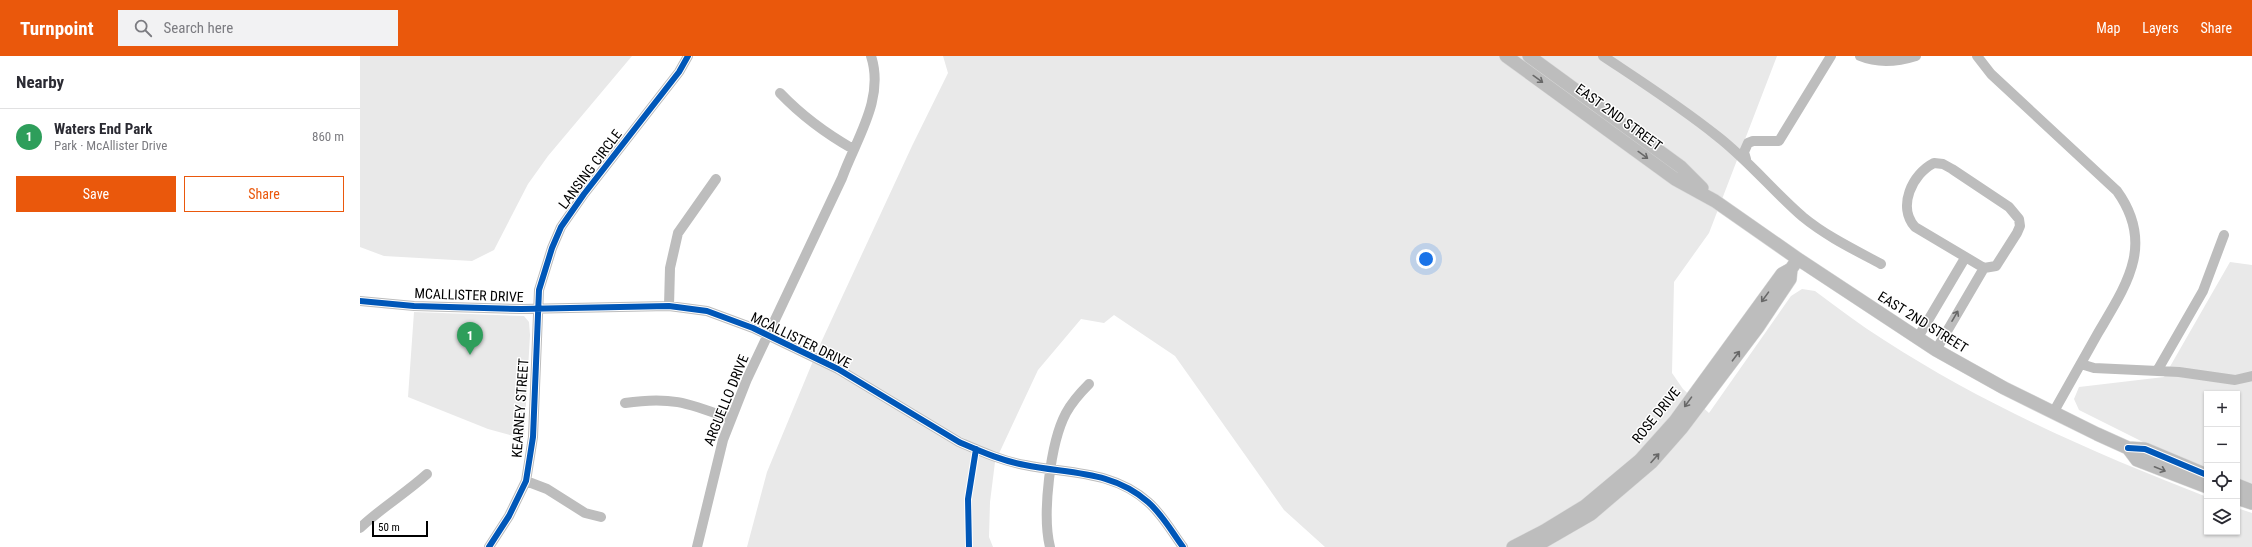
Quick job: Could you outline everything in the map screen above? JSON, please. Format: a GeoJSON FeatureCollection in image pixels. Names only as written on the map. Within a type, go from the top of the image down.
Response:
{"type":"FeatureCollection","features":[{"type":"Feature","properties":{"kind":"main road","name":"EAST 2ND STREET"},"geometry":{"type":"LineString","coordinates":[[1506,56],[1676,179],[1715,201]]}},
{"type":"Feature","properties":{"kind":"main road","name":"EAST 2ND STREET"},"geometry":{"type":"LineString","coordinates":[[1529,56],[1681,168],[1715,201],[1794,264],[1936,350],[2053,413],[2128,448],[2145,449],[2204,474]]}},
{"type":"Feature","properties":{"kind":"main road","name":"ROSE DRIVE"},"geometry":{"type":"LineString","coordinates":[[1513,547],[1544,531],[1585,506],[1640,460],[1675,421],[1782,274],[1794,264]]}},
{"type":"Feature","properties":{"kind":"main road","name":"ROSE DRIVE"},"geometry":{"type":"LineString","coordinates":[[1534,547],[1591,514],[1652,462],[1681,429],[1758,327],[1790,279],[1794,264]]}},
{"type":"Feature","properties":{"kind":"main road","name":"EAST 2ND STREET"},"geometry":{"type":"LineString","coordinates":[[2128,448],[2137,460],[2204,486]]}},
{"type":"Feature","properties":{"kind":"main road"},"geometry":{"type":"LineString","coordinates":[[2240,487],[2252,491]]}},
{"type":"Feature","properties":{"kind":"main road"},"geometry":{"type":"LineString","coordinates":[[2240,499],[2252,503]]}},
{"type":"Feature","properties":{"kind":"street","name":"LANSING CIRCLE"},"geometry":{"type":"LineString","coordinates":[[538,309],[545,268],[561,227],[584,194],[679,72],[688,56]]}},
{"type":"Feature","properties":{"kind":"street"},"geometry":{"type":"LineString","coordinates":[[768,335],[842,178],[853,148],[869,116],[874,96],[875,69],[871,56]]}},
{"type":"Feature","properties":{"kind":"street"},"geometry":{"type":"LineString","coordinates":[[1603,56],[1682,109],[1746,160],[1774,191],[1805,218],[1823,231],[1880,264]]}},
{"type":"Feature","properties":{"kind":"street"},"geometry":{"type":"LineString","coordinates":[[1746,160],[1744,152],[1748,143],[1753,141],[1779,141],[1831,56]]}},
{"type":"Feature","properties":{"kind":"street"},"geometry":{"type":"LineString","coordinates":[[1860,56],[1868,59],[1888,62],[1916,56]]}},
{"type":"Feature","properties":{"kind":"street"},"geometry":{"type":"LineString","coordinates":[[1977,56],[1991,74],[2117,191],[2127,204],[2132,218],[2136,248],[2129,278],[2053,413]]}},
{"type":"Feature","properties":{"kind":"street"},"geometry":{"type":"LineString","coordinates":[[780,93],[798,112],[824,132],[853,148]]}},
{"type":"Feature","properties":{"kind":"street"},"geometry":{"type":"LineString","coordinates":[[1934,163],[1943,164],[1952,169],[2009,207],[2015,212],[2019,219],[2020,226],[2017,233],[2000,262],[1991,268],[1984,268],[1966,258],[1915,227],[1908,219],[1907,200],[1910,190],[1926,167],[1934,163]]}},
{"type":"Feature","properties":{"kind":"street"},"geometry":{"type":"LineString","coordinates":[[669,306],[670,268],[678,233],[716,180]]}},
{"type":"Feature","properties":{"kind":"street"},"geometry":{"type":"LineString","coordinates":[[2157,371],[2203,291],[2224,235]]}},
{"type":"Feature","properties":{"kind":"street"},"geometry":{"type":"LineString","coordinates":[[1917,338],[1966,258]]}},
{"type":"Feature","properties":{"kind":"street"},"geometry":{"type":"LineString","coordinates":[[1936,350],[1984,268]]}},
{"type":"Feature","properties":{"kind":"street","name":"MCALLISTER DRIVE"},"geometry":{"type":"LineString","coordinates":[[360,301],[414,306],[538,309],[669,306],[707,311],[768,335],[838,369],[959,442],[1005,460],[1052,469],[1099,475],[1114,480],[1139,494],[1159,513],[1183,547]]}},
{"type":"Feature","properties":{"kind":"street","name":"KEARNEY STREET"},"geometry":{"type":"LineString","coordinates":[[489,547],[509,516],[526,481],[533,437],[538,309]]}},
{"type":"Feature","properties":{"kind":"street","name":"ARGUELLO DRIVE"},"geometry":{"type":"LineString","coordinates":[[697,547],[723,440],[768,335]]}},
{"type":"Feature","properties":{"kind":"street"},"geometry":{"type":"LineString","coordinates":[[2081,364],[2094,368],[2157,371],[2235,380],[2252,376]]}},
{"type":"Feature","properties":{"kind":"street"},"geometry":{"type":"LineString","coordinates":[[1050,547],[1046,532],[1046,513],[1056,440],[1066,414],[1075,398],[1089,384]]}},
{"type":"Feature","properties":{"kind":"street"},"geometry":{"type":"LineString","coordinates":[[625,403],[650,399],[678,401],[731,419]]}},
{"type":"Feature","properties":{"kind":"street"},"geometry":{"type":"LineString","coordinates":[[360,528],[379,510],[414,486],[427,474]]}},
{"type":"Feature","properties":{"kind":"street"},"geometry":{"type":"LineString","coordinates":[[526,481],[547,489],[585,513],[601,517]]}},
{"type":"Feature","properties":{"kind":"shaded area"},"geometry":{"type":"Polygon","coordinates":[[[360,56],[632,56],[548,156],[528,184],[494,250],[472,261],[384,256],[360,247],[360,56]]]}},
{"type":"Feature","properties":{"kind":"shaded area"},"geometry":{"type":"Polygon","coordinates":[[[943,56],[1777,56],[1709,233],[1674,282],[1672,373],[1683,389],[1709,413],[1791,296],[1802,289],[1815,291],[1884,340],[1961,386],[2082,446],[2204,496],[2204,535],[2240,535],[2240,509],[2252,513],[2252,547],[1325,547],[1284,510],[1175,356],[1114,315],[1104,323],[1081,319],[1038,370],[995,462],[990,502],[989,537],[993,547],[747,547],[767,472],[818,349],[912,146],[948,73],[943,56]]]}},
{"type":"Feature","properties":{"kind":"shaded area"},"geometry":{"type":"Polygon","coordinates":[[[2230,262],[2252,265],[2252,484],[2240,480],[2240,391],[2204,391],[2204,467],[2155,448],[2079,410],[2074,399],[2079,387],[2164,377],[2230,262]]]}},
{"type":"Feature","properties":{"kind":"shaded area"},"geometry":{"type":"Polygon","coordinates":[[[414,312],[524,316],[529,322],[530,335],[524,439],[488,429],[408,397],[414,312]]]}},
{"type":"Feature","properties":{"kind":"cycle path"},"geometry":{"type":"LineString","coordinates":[[489,547],[509,516],[526,481],[533,437],[539,290],[552,248],[561,227],[584,194],[679,72],[688,56]]}},
{"type":"Feature","properties":{"kind":"cycle path"},"geometry":{"type":"LineString","coordinates":[[360,301],[414,306],[521,309],[669,306],[707,311],[753,328],[838,369],[959,442],[975,449],[1016,463],[1089,475],[1120,484],[1148,502],[1162,518],[1183,547]]}},
{"type":"Feature","properties":{"kind":"cycle path"},"geometry":{"type":"LineString","coordinates":[[2128,448],[2145,449],[2204,474]]}},
{"type":"Feature","properties":{"kind":"cycle path"},"geometry":{"type":"LineString","coordinates":[[969,547],[968,499],[976,449]]}},
{"type":"Feature","properties":{"kind":"place","name":"Waters End Park"},"geometry":{"type":"Point","coordinates":[470,355]}}]}
